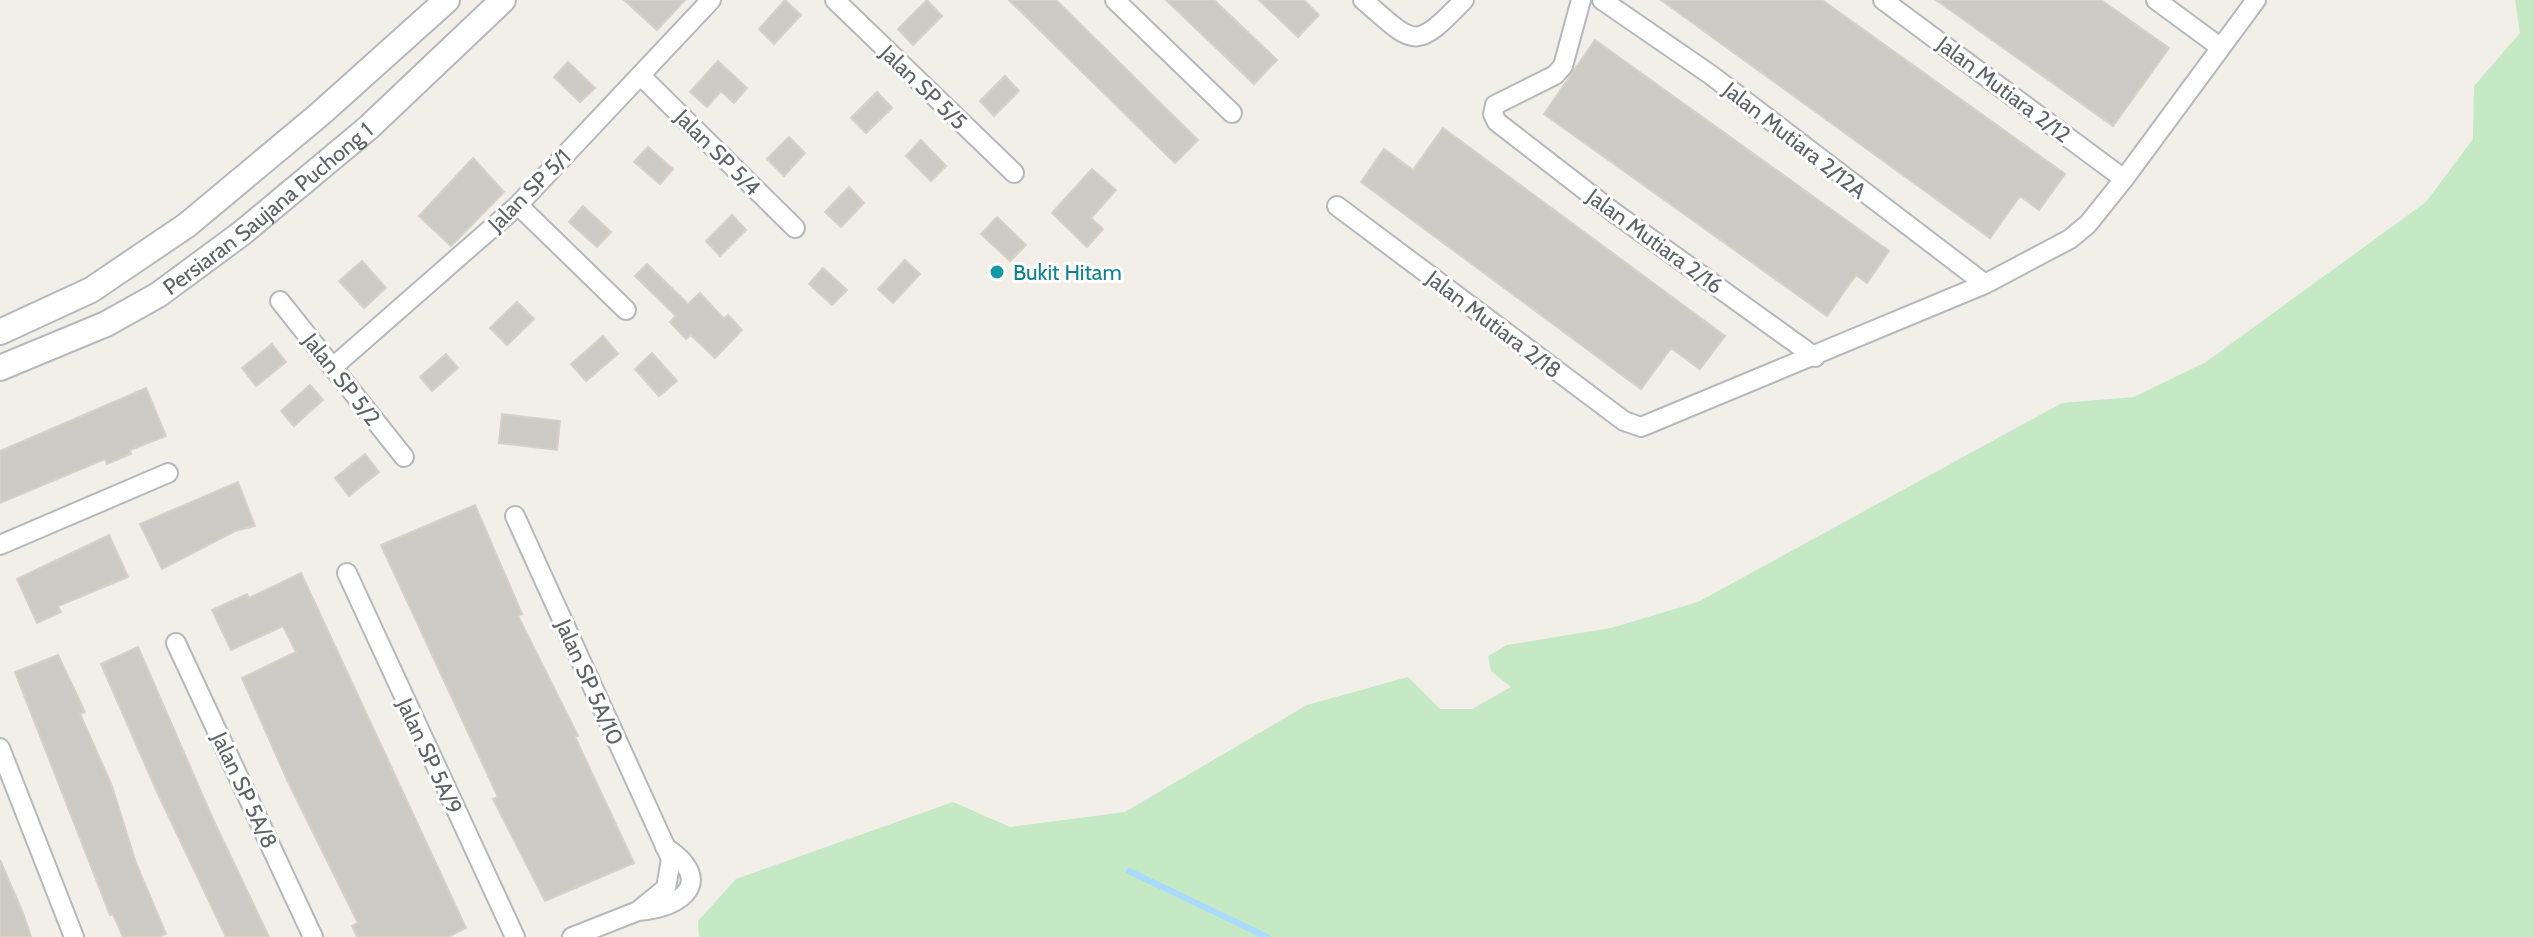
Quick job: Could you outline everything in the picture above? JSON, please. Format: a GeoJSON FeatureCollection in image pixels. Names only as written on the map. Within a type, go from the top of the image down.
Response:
{"type":"FeatureCollection","features":[{"type":"Feature","properties":{"kind":"street","name":"Persiaran Saujana Puchong 1"},"geometry":{"type":"LineString","coordinates":[[0,368],[106,324],[158,295],[242,233],[368,128],[503,0]]}},
{"type":"Feature","properties":{"kind":"street","name":"Jalan SP 5/1"},"geometry":{"type":"LineString","coordinates":[[333,367],[518,205],[711,0]]}},
{"type":"Feature","properties":{"kind":"street","name":"Jalan SP 5/5"},"geometry":{"type":"LineString","coordinates":[[835,0],[1014,173]]}},
{"type":"Feature","properties":{"kind":"street"},"geometry":{"type":"LineString","coordinates":[[1115,0],[1232,113]]}},
{"type":"Feature","properties":{"kind":"street"},"geometry":{"type":"LineString","coordinates":[[1363,0],[1401,33],[1417,37],[1432,33],[1464,0]]}},
{"type":"Feature","properties":{"kind":"street","name":"Jalan Mutiara 2/16"},"geometry":{"type":"LineString","coordinates":[[1581,0],[1563,66],[1555,75],[1495,105],[1493,114],[1497,122],[1612,211],[1815,357]]}},
{"type":"Feature","properties":{"kind":"street","name":"Jalan Mutiara 2/12A"},"geometry":{"type":"LineString","coordinates":[[1602,0],[1711,75],[1985,284]]}},
{"type":"Feature","properties":{"kind":"street","name":"Jalan Mutiara 2/12"},"geometry":{"type":"LineString","coordinates":[[1883,0],[2124,179]]}},
{"type":"Feature","properties":{"kind":"street"},"geometry":{"type":"LineString","coordinates":[[2156,0],[2220,47]]}},
{"type":"Feature","properties":{"kind":"street"},"geometry":{"type":"LineString","coordinates":[[1815,357],[1985,284],[2070,239],[2088,224],[2124,179],[2256,0]]}},
{"type":"Feature","properties":{"kind":"street","name":"Persiaran Saujana Puchong 1"},"geometry":{"type":"LineString","coordinates":[[0,332],[91,290],[187,225],[320,114],[445,1]]}},
{"type":"Feature","properties":{"kind":"street"},"geometry":{"type":"LineString","coordinates":[[445,1],[474,29]]}},
{"type":"Feature","properties":{"kind":"street","name":"Jalan SP 5/4"},"geometry":{"type":"LineString","coordinates":[[641,76],[795,228]]}},
{"type":"Feature","properties":{"kind":"street"},"geometry":{"type":"LineString","coordinates":[[518,205],[626,310]]}},
{"type":"Feature","properties":{"kind":"street","name":"Jalan Mutiara 2/18"},"geometry":{"type":"LineString","coordinates":[[1337,206],[1624,421],[1641,427],[1815,357]]}},
{"type":"Feature","properties":{"kind":"street","name":"Jalan SP 5/2"},"geometry":{"type":"LineString","coordinates":[[280,301],[404,457]]}},
{"type":"Feature","properties":{"kind":"street"},"geometry":{"type":"LineString","coordinates":[[0,545],[168,473]]}},
{"type":"Feature","properties":{"kind":"street","name":"Jalan SP 5A/10"},"geometry":{"type":"LineString","coordinates":[[515,516],[665,847],[680,857],[689,874],[690,890],[670,904],[638,911],[572,937]]}},
{"type":"Feature","properties":{"kind":"street","name":"Jalan SP 5A/9"},"geometry":{"type":"LineString","coordinates":[[347,573],[515,937]]}},
{"type":"Feature","properties":{"kind":"street","name":"Jalan SP 5A/8"},"geometry":{"type":"LineString","coordinates":[[176,643],[313,937]]}},
{"type":"Feature","properties":{"kind":"street"},"geometry":{"type":"LineString","coordinates":[[0,748],[74,937]]}},
{"type":"Feature","properties":{"kind":"green space"},"geometry":{"type":"Polygon","coordinates":[[[2515,0],[2534,0],[2534,937],[699,937],[698,921],[736,879],[953,802],[1010,827],[1125,812],[1307,705],[1408,677],[1440,709],[1472,709],[1511,687],[1491,671],[1488,656],[1507,645],[1611,628],[1698,602],[2062,403],[2134,397],[2206,362],[2426,202],[2473,139],[2474,86],[2520,33],[2515,0]]]}},
{"type":"Feature","properties":{"kind":"building"},"geometry":{"type":"Polygon","coordinates":[[[624,0],[685,0],[657,30],[624,0]]]}},
{"type":"Feature","properties":{"kind":"building"},"geometry":{"type":"Polygon","coordinates":[[[785,0],[801,15],[774,44],[759,29],[785,0]]]}},
{"type":"Feature","properties":{"kind":"building"},"geometry":{"type":"Polygon","coordinates":[[[927,0],[942,16],[913,45],[898,29],[927,0]]]}},
{"type":"Feature","properties":{"kind":"building"},"geometry":{"type":"Polygon","coordinates":[[[1009,0],[1056,0],[1198,140],[1175,163],[1009,0]]]}},
{"type":"Feature","properties":{"kind":"building"},"geometry":{"type":"Polygon","coordinates":[[[1166,0],[1214,0],[1277,60],[1254,84],[1166,0]]]}},
{"type":"Feature","properties":{"kind":"building"},"geometry":{"type":"Polygon","coordinates":[[[1259,0],[1304,0],[1319,15],[1298,37],[1259,0]]]}},
{"type":"Feature","properties":{"kind":"building"},"geometry":{"type":"Polygon","coordinates":[[[1661,0],[1822,0],[2065,174],[2039,210],[2020,196],[1990,238],[1661,0]]]}},
{"type":"Feature","properties":{"kind":"building"},"geometry":{"type":"Polygon","coordinates":[[[1936,0],[2101,0],[2169,48],[2113,126],[1936,0]]]}},
{"type":"Feature","properties":{"kind":"building"},"geometry":{"type":"Polygon","coordinates":[[[1595,40],[1889,251],[1867,283],[1856,275],[1827,316],[1544,114],[1595,40]]]}},
{"type":"Feature","properties":{"kind":"building"},"geometry":{"type":"Polygon","coordinates":[[[718,61],[747,88],[734,103],[721,91],[707,107],[690,92],[718,61]]]}},
{"type":"Feature","properties":{"kind":"building"},"geometry":{"type":"Polygon","coordinates":[[[568,62],[595,88],[580,102],[554,77],[568,62]]]}},
{"type":"Feature","properties":{"kind":"building"},"geometry":{"type":"Polygon","coordinates":[[[1005,76],[1019,91],[994,116],[980,101],[1005,76]]]}},
{"type":"Feature","properties":{"kind":"building"},"geometry":{"type":"Polygon","coordinates":[[[877,92],[892,108],[866,133],[851,118],[877,92]]]}},
{"type":"Feature","properties":{"kind":"building"},"geometry":{"type":"Polygon","coordinates":[[[1443,128],[1725,336],[1700,369],[1671,348],[1641,389],[1361,182],[1384,149],[1413,170],[1443,128]]]}},
{"type":"Feature","properties":{"kind":"building"},"geometry":{"type":"Polygon","coordinates":[[[789,137],[805,153],[784,176],[767,159],[789,137]]]}},
{"type":"Feature","properties":{"kind":"building"},"geometry":{"type":"Polygon","coordinates":[[[921,140],[946,166],[931,181],[906,156],[921,140]]]}},
{"type":"Feature","properties":{"kind":"building"},"geometry":{"type":"Polygon","coordinates":[[[648,147],[673,169],[660,184],[634,162],[648,147]]]}},
{"type":"Feature","properties":{"kind":"building"},"geometry":{"type":"Polygon","coordinates":[[[473,158],[504,192],[451,246],[419,216],[473,158]]]}},
{"type":"Feature","properties":{"kind":"building"},"geometry":{"type":"Polygon","coordinates":[[[1092,169],[1116,190],[1091,218],[1103,229],[1087,247],[1052,213],[1092,169]]]}},
{"type":"Feature","properties":{"kind":"building"},"geometry":{"type":"Polygon","coordinates":[[[849,187],[864,203],[841,227],[825,212],[849,187]]]}},
{"type":"Feature","properties":{"kind":"building"},"geometry":{"type":"Polygon","coordinates":[[[583,206],[611,232],[597,247],[569,222],[583,206]]]}},
{"type":"Feature","properties":{"kind":"building"},"geometry":{"type":"Polygon","coordinates":[[[732,215],[746,230],[720,256],[706,241],[732,215]]]}},
{"type":"Feature","properties":{"kind":"building"},"geometry":{"type":"Polygon","coordinates":[[[997,217],[1026,245],[1010,261],[981,234],[997,217]]]}},
{"type":"Feature","properties":{"kind":"building"},"geometry":{"type":"Polygon","coordinates":[[[905,260],[920,274],[893,303],[878,289],[905,260]]]}},
{"type":"Feature","properties":{"kind":"building"},"geometry":{"type":"Polygon","coordinates":[[[362,261],[386,288],[364,308],[339,281],[362,261]]]}},
{"type":"Feature","properties":{"kind":"building"},"geometry":{"type":"Polygon","coordinates":[[[647,264],[688,304],[700,293],[724,319],[728,315],[742,330],[715,358],[691,335],[686,339],[670,322],[676,316],[635,276],[647,264]]]}},
{"type":"Feature","properties":{"kind":"building"},"geometry":{"type":"Polygon","coordinates":[[[823,268],[847,290],[832,305],[809,284],[823,268]]]}},
{"type":"Feature","properties":{"kind":"building"},"geometry":{"type":"Polygon","coordinates":[[[517,302],[534,319],[507,345],[490,328],[517,302]]]}},
{"type":"Feature","properties":{"kind":"building"},"geometry":{"type":"Polygon","coordinates":[[[603,336],[618,354],[586,381],[571,364],[603,336]]]}},
{"type":"Feature","properties":{"kind":"building"},"geometry":{"type":"Polygon","coordinates":[[[272,344],[286,362],[256,386],[242,368],[272,344]]]}},
{"type":"Feature","properties":{"kind":"building"},"geometry":{"type":"Polygon","coordinates":[[[652,353],[677,381],[659,396],[635,369],[652,353]]]}},
{"type":"Feature","properties":{"kind":"building"},"geometry":{"type":"Polygon","coordinates":[[[446,354],[458,368],[432,391],[420,377],[446,354]]]}},
{"type":"Feature","properties":{"kind":"building"},"geometry":{"type":"Polygon","coordinates":[[[310,385],[323,400],[294,426],[281,411],[310,385]]]}},
{"type":"Feature","properties":{"kind":"building"},"geometry":{"type":"Polygon","coordinates":[[[146,388],[166,436],[130,450],[131,454],[107,464],[105,459],[0,503],[0,451],[146,388]]]}},
{"type":"Feature","properties":{"kind":"building"},"geometry":{"type":"Polygon","coordinates":[[[502,414],[560,421],[557,450],[499,443],[502,414]]]}},
{"type":"Feature","properties":{"kind":"building"},"geometry":{"type":"Polygon","coordinates":[[[365,454],[379,472],[349,496],[335,478],[365,454]]]}},
{"type":"Feature","properties":{"kind":"building"},"geometry":{"type":"Polygon","coordinates":[[[238,482],[255,526],[235,531],[162,569],[140,524],[238,482]]]}},
{"type":"Feature","properties":{"kind":"building"},"geometry":{"type":"Polygon","coordinates":[[[475,505],[522,614],[518,616],[578,736],[575,737],[634,863],[545,901],[493,799],[498,797],[381,545],[475,505]]]}},
{"type":"Feature","properties":{"kind":"building"},"geometry":{"type":"Polygon","coordinates":[[[109,535],[128,577],[58,606],[61,612],[37,623],[17,579],[109,535]]]}},
{"type":"Feature","properties":{"kind":"building"},"geometry":{"type":"Polygon","coordinates":[[[301,573],[466,928],[448,937],[357,937],[352,926],[358,923],[288,782],[242,678],[296,652],[283,626],[231,650],[212,610],[247,594],[249,598],[301,573]]]}},
{"type":"Feature","properties":{"kind":"building"},"geometry":{"type":"Polygon","coordinates":[[[138,647],[212,817],[269,937],[226,937],[157,792],[101,664],[138,647]]]}},
{"type":"Feature","properties":{"kind":"building"},"geometry":{"type":"Polygon","coordinates":[[[58,655],[85,712],[80,714],[112,786],[136,863],[166,934],[158,937],[123,937],[113,914],[110,915],[15,672],[58,655]]]}},
{"type":"Feature","properties":{"kind":"building"},"geometry":{"type":"Polygon","coordinates":[[[0,860],[23,913],[31,937],[0,937],[0,860]]]}},
{"type":"Feature","properties":{"kind":"waterway"},"geometry":{"type":"LineString","coordinates":[[1129,871],[1267,937]]}},
{"type":"Feature","properties":{"kind":"place","name":"Bukit Hitam"},"geometry":{"type":"Point","coordinates":[997,272]}}]}
